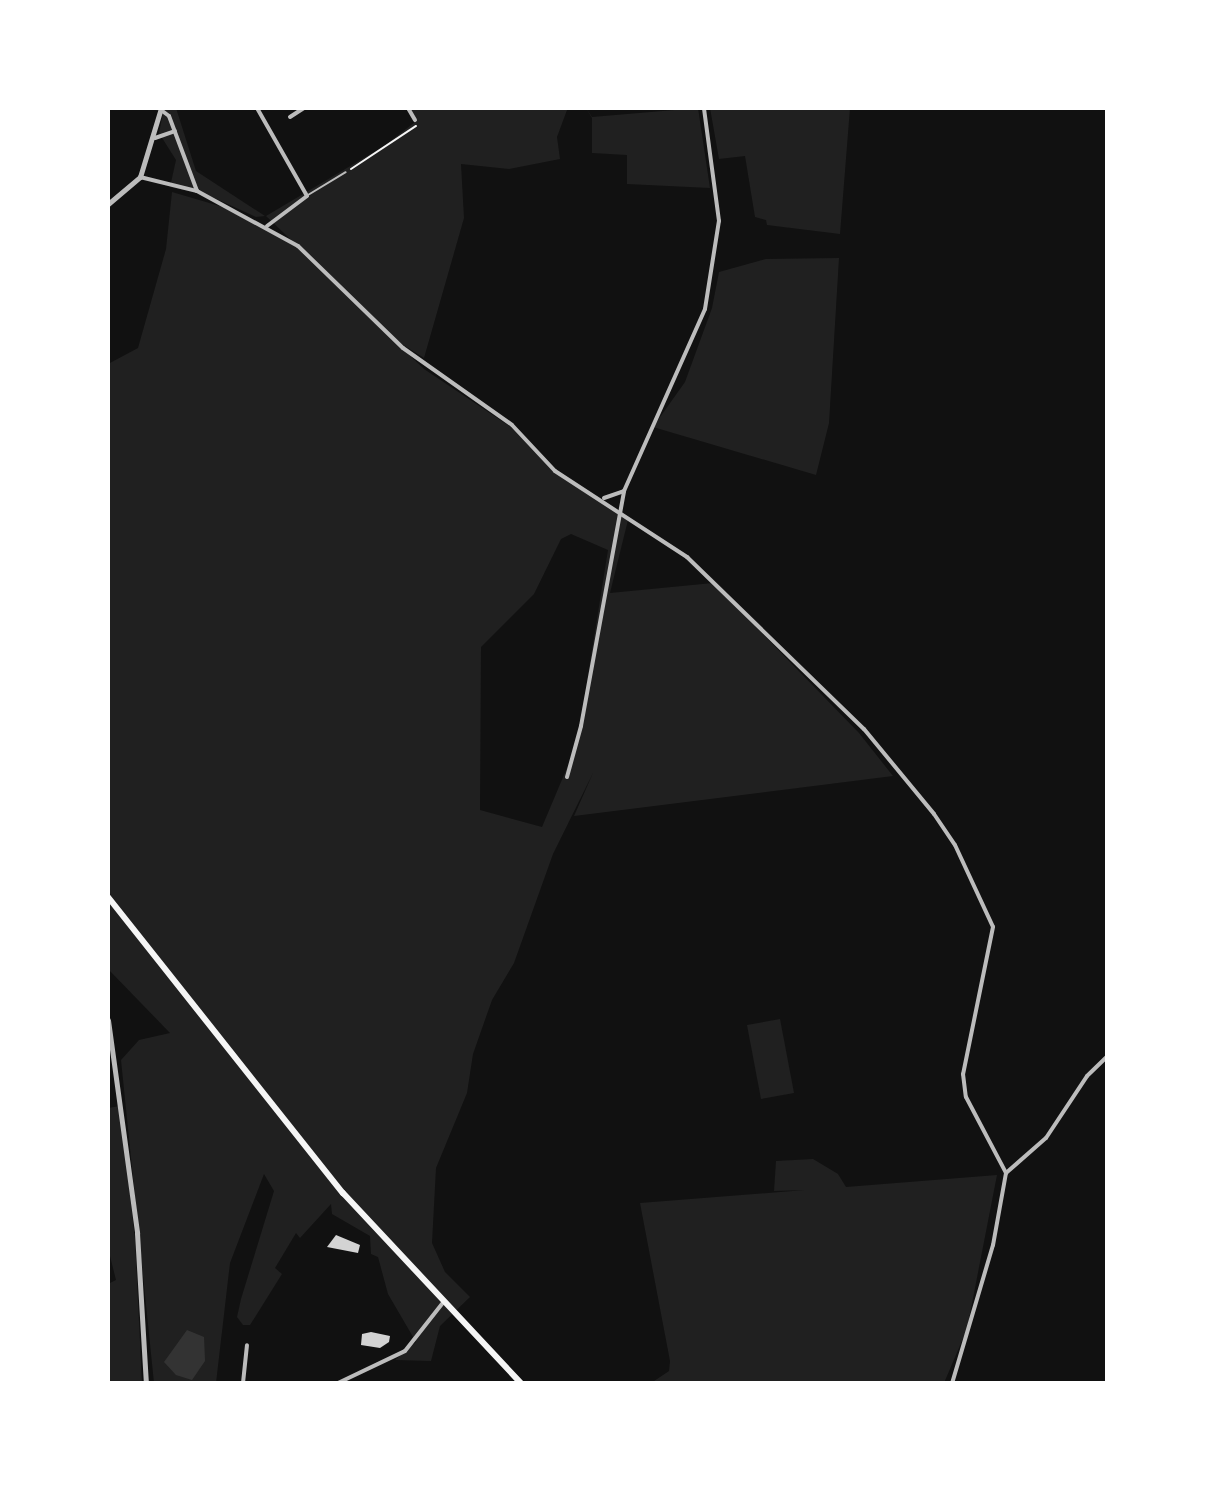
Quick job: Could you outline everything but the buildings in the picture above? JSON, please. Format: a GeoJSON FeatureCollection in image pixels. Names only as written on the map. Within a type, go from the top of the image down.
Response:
{"type":"FeatureCollection","features":[{"type":"Feature","properties":{"kind":"main road"},"geometry":{"type":"LineString","coordinates":[[108,897],[343,1193],[442,1304],[521,1383]]}},
{"type":"Feature","properties":{"kind":"street"},"geometry":{"type":"LineString","coordinates":[[257,108],[307,196],[267,226]]}},
{"type":"Feature","properties":{"kind":"street"},"geometry":{"type":"LineString","coordinates":[[290,117],[304,108]]}},
{"type":"Feature","properties":{"kind":"street"},"geometry":{"type":"LineString","coordinates":[[408,108],[416,122]]}},
{"type":"Feature","properties":{"kind":"street"},"geometry":{"type":"LineString","coordinates":[[567,777],[624,491],[705,309],[719,221],[704,108]]}},
{"type":"Feature","properties":{"kind":"street"},"geometry":{"type":"LineString","coordinates":[[161,109],[175,131],[197,191]]}},
{"type":"Feature","properties":{"kind":"street"},"geometry":{"type":"LineString","coordinates":[[108,204],[140,177],[155,138],[161,109]]}},
{"type":"Feature","properties":{"kind":"street"},"geometry":{"type":"LineString","coordinates":[[155,138],[175,131]]}},
{"type":"Feature","properties":{"kind":"street"},"geometry":{"type":"LineString","coordinates":[[140,177],[197,191],[267,226],[307,254],[422,365],[512,425],[555,471],[604,498],[687,557],[775,638],[864,729],[955,845],[993,927],[967,1041],[966,1097],[1006,1173],[993,1245],[952,1383]]}},
{"type":"Feature","properties":{"kind":"street"},"geometry":{"type":"LineString","coordinates":[[604,498],[624,491]]}},
{"type":"Feature","properties":{"kind":"street"},"geometry":{"type":"LineString","coordinates":[[108,1020],[137,1233],[146,1383]]}},
{"type":"Feature","properties":{"kind":"street"},"geometry":{"type":"LineString","coordinates":[[1006,1173],[1046,1138],[1087,1076],[1107,1057]]}},
{"type":"Feature","properties":{"kind":"street"},"geometry":{"type":"LineString","coordinates":[[338,1383],[405,1351],[442,1304]]}},
{"type":"Feature","properties":{"kind":"street"},"geometry":{"type":"LineString","coordinates":[[243,1383],[247,1345]]}},
{"type":"Feature","properties":{"kind":"lane"},"geometry":{"type":"LineString","coordinates":[[307,196],[346,172]]}},
{"type":"Feature","properties":{"kind":"path"},"geometry":{"type":"LineString","coordinates":[[346,172],[416,122]]}},
{"type":"Feature","properties":{"kind":"shaded area"},"geometry":{"type":"Polygon","coordinates":[[[150,108],[176,108],[196,171],[265,216],[256,217],[210,196],[170,187],[176,160],[159,133],[163,113],[150,108]]]}},
{"type":"Feature","properties":{"kind":"shaded area"},"geometry":{"type":"Polygon","coordinates":[[[408,108],[567,110],[557,137],[560,159],[509,169],[461,164],[464,218],[424,358],[397,341],[266,216],[384,146],[415,122],[408,108]]]}},
{"type":"Feature","properties":{"kind":"shaded area"},"geometry":{"type":"Polygon","coordinates":[[[586,108],[592,117],[698,108],[710,188],[627,184],[627,155],[592,153],[592,118],[586,108]]]}},
{"type":"Feature","properties":{"kind":"shaded area"},"geometry":{"type":"Polygon","coordinates":[[[710,108],[850,108],[840,234],[767,225],[766,220],[755,217],[745,156],[719,159],[710,108]]]}},
{"type":"Feature","properties":{"kind":"shaded area"},"geometry":{"type":"Polygon","coordinates":[[[172,192],[223,207],[295,246],[424,369],[524,436],[556,474],[628,520],[610,593],[713,583],[859,733],[893,776],[574,816],[593,773],[553,854],[514,963],[492,1000],[473,1054],[467,1093],[436,1168],[432,1243],[445,1272],[470,1297],[440,1326],[431,1361],[395,1360],[416,1342],[388,1294],[378,1257],[371,1254],[370,1236],[332,1214],[331,1204],[300,1238],[296,1233],[275,1268],[282,1274],[250,1325],[243,1325],[237,1317],[241,1299],[274,1191],[264,1174],[230,1263],[216,1383],[154,1383],[121,1060],[139,1040],[170,1033],[108,969],[108,364],[138,348],[166,249],[172,192]],[[571,534],[561,539],[534,594],[481,647],[480,810],[542,827],[577,744],[608,550],[571,534]]]}},
{"type":"Feature","properties":{"kind":"shaded area"},"geometry":{"type":"Polygon","coordinates":[[[839,258],[829,423],[816,475],[653,427],[685,382],[712,308],[719,272],[766,259],[839,258]]]}},
{"type":"Feature","properties":{"kind":"shaded area"},"geometry":{"type":"Polygon","coordinates":[[[780,1019],[794,1093],[761,1099],[747,1025],[780,1019]]]}},
{"type":"Feature","properties":{"kind":"shaded area"},"geometry":{"type":"Polygon","coordinates":[[[120,1106],[135,1239],[142,1383],[108,1383],[108,1284],[116,1280],[108,1248],[108,1108],[120,1106]]]}},
{"type":"Feature","properties":{"kind":"shaded area"},"geometry":{"type":"Polygon","coordinates":[[[813,1159],[838,1174],[846,1187],[997,1175],[967,1329],[944,1383],[651,1383],[669,1371],[670,1361],[640,1203],[805,1190],[774,1191],[776,1161],[813,1159]]]}},
{"type":"Feature","properties":{"kind":"shaded area"},"geometry":{"type":"Polygon","coordinates":[[[187,1330],[204,1337],[205,1361],[192,1380],[176,1375],[164,1362],[187,1330]]]}}]}
